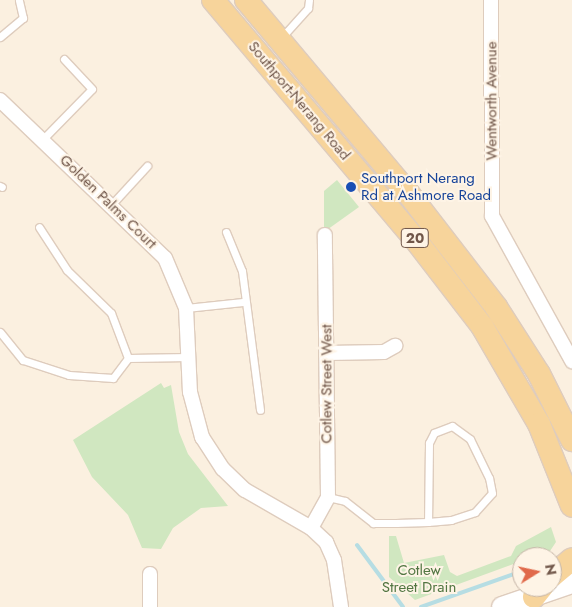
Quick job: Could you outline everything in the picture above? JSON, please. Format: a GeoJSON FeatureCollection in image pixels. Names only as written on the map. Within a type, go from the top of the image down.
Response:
{"type":"FeatureCollection","features":[{"type":"Feature","properties":{"kind":"main road","name":"Southport-Nerang Road"},"geometry":{"type":"LineString","coordinates":[[214,0],[415,239],[482,326],[539,424],[572,506]]}},
{"type":"Feature","properties":{"kind":"main road","name":"Southport-Nerang Road"},"geometry":{"type":"LineString","coordinates":[[246,0],[280,39],[496,307],[539,374],[572,440]]}},
{"type":"Feature","properties":{"kind":"main road"},"geometry":{"type":"LineString","coordinates":[[562,568],[572,559]]}},
{"type":"Feature","properties":{"kind":"main road"},"geometry":{"type":"LineString","coordinates":[[502,607],[539,597]]}},
{"type":"Feature","properties":{"kind":"street","name":"Wentworth Avenue"},"geometry":{"type":"LineString","coordinates":[[491,0],[492,216],[572,361]]}},
{"type":"Feature","properties":{"kind":"street","name":"Golden Palms Court"},"geometry":{"type":"LineString","coordinates":[[0,100],[112,204],[165,258],[186,308],[192,405],[215,458],[245,490],[311,528],[330,550],[341,607]]}},
{"type":"Feature","properties":{"kind":"street","name":"Cotlew Street West"},"geometry":{"type":"LineString","coordinates":[[311,528],[328,497],[325,236]]}},
{"type":"Feature","properties":{"kind":"street"},"geometry":{"type":"LineString","coordinates":[[327,353],[384,352],[395,346]]}},
{"type":"Feature","properties":{"kind":"street"},"geometry":{"type":"LineString","coordinates":[[150,574],[150,607]]}},
{"type":"Feature","properties":{"kind":"street","name":"Golden Palms Court"},"geometry":{"type":"LineString","coordinates":[[337,587],[337,607]]}},
{"type":"Feature","properties":{"kind":"lane"},"geometry":{"type":"LineString","coordinates":[[0,37],[23,18],[19,0]]}},
{"type":"Feature","properties":{"kind":"lane"},"geometry":{"type":"LineString","coordinates":[[280,39],[308,8],[309,0]]}},
{"type":"Feature","properties":{"kind":"lane"},"geometry":{"type":"LineString","coordinates":[[42,140],[92,89],[64,59]]}},
{"type":"Feature","properties":{"kind":"lane"},"geometry":{"type":"LineString","coordinates":[[112,204],[147,166]]}},
{"type":"Feature","properties":{"kind":"lane"},"geometry":{"type":"LineString","coordinates":[[38,227],[67,270],[111,313],[128,358]]}},
{"type":"Feature","properties":{"kind":"lane"},"geometry":{"type":"LineString","coordinates":[[226,232],[242,271],[243,302],[260,410]]}},
{"type":"Feature","properties":{"kind":"lane"},"geometry":{"type":"LineString","coordinates":[[186,308],[243,302]]}},
{"type":"Feature","properties":{"kind":"lane"},"geometry":{"type":"LineString","coordinates":[[0,332],[23,360],[69,375],[113,378],[128,358]]}},
{"type":"Feature","properties":{"kind":"lane"},"geometry":{"type":"LineString","coordinates":[[128,358],[189,357]]}},
{"type":"Feature","properties":{"kind":"lane"},"geometry":{"type":"LineString","coordinates":[[328,497],[345,501],[373,523],[428,522],[475,512],[492,493],[482,457],[461,428],[452,426],[434,433],[429,443],[428,522]]}},
{"type":"Feature","properties":{"kind":"green space"},"geometry":{"type":"Polygon","coordinates":[[[337,180],[359,207],[324,232],[324,191],[337,180]]]}},
{"type":"Feature","properties":{"kind":"green space"},"geometry":{"type":"Polygon","coordinates":[[[161,383],[164,388],[171,385],[179,432],[188,454],[228,506],[201,508],[173,528],[161,549],[142,548],[128,515],[92,477],[73,440],[161,383]]]}},
{"type":"Feature","properties":{"kind":"green space","name":"Cotlew Street Drain"},"geometry":{"type":"Polygon","coordinates":[[[551,527],[556,542],[553,547],[516,546],[551,527]]]}},
{"type":"Feature","properties":{"kind":"green space","name":"Cotlew Street Drain"},"geometry":{"type":"Polygon","coordinates":[[[389,536],[396,536],[404,563],[444,555],[450,572],[457,576],[512,554],[512,565],[415,600],[389,577],[389,536]]]}},
{"type":"Feature","properties":{"kind":"waterway"},"geometry":{"type":"LineString","coordinates":[[357,545],[403,607]]}},
{"type":"Feature","properties":{"kind":"waterway"},"geometry":{"type":"LineString","coordinates":[[421,607],[512,575]]}},
{"type":"Feature","properties":{"kind":"place","name":"Southport Nerang Rd at Ashmore Road"},"geometry":{"type":"Point","coordinates":[351,187]}}]}
